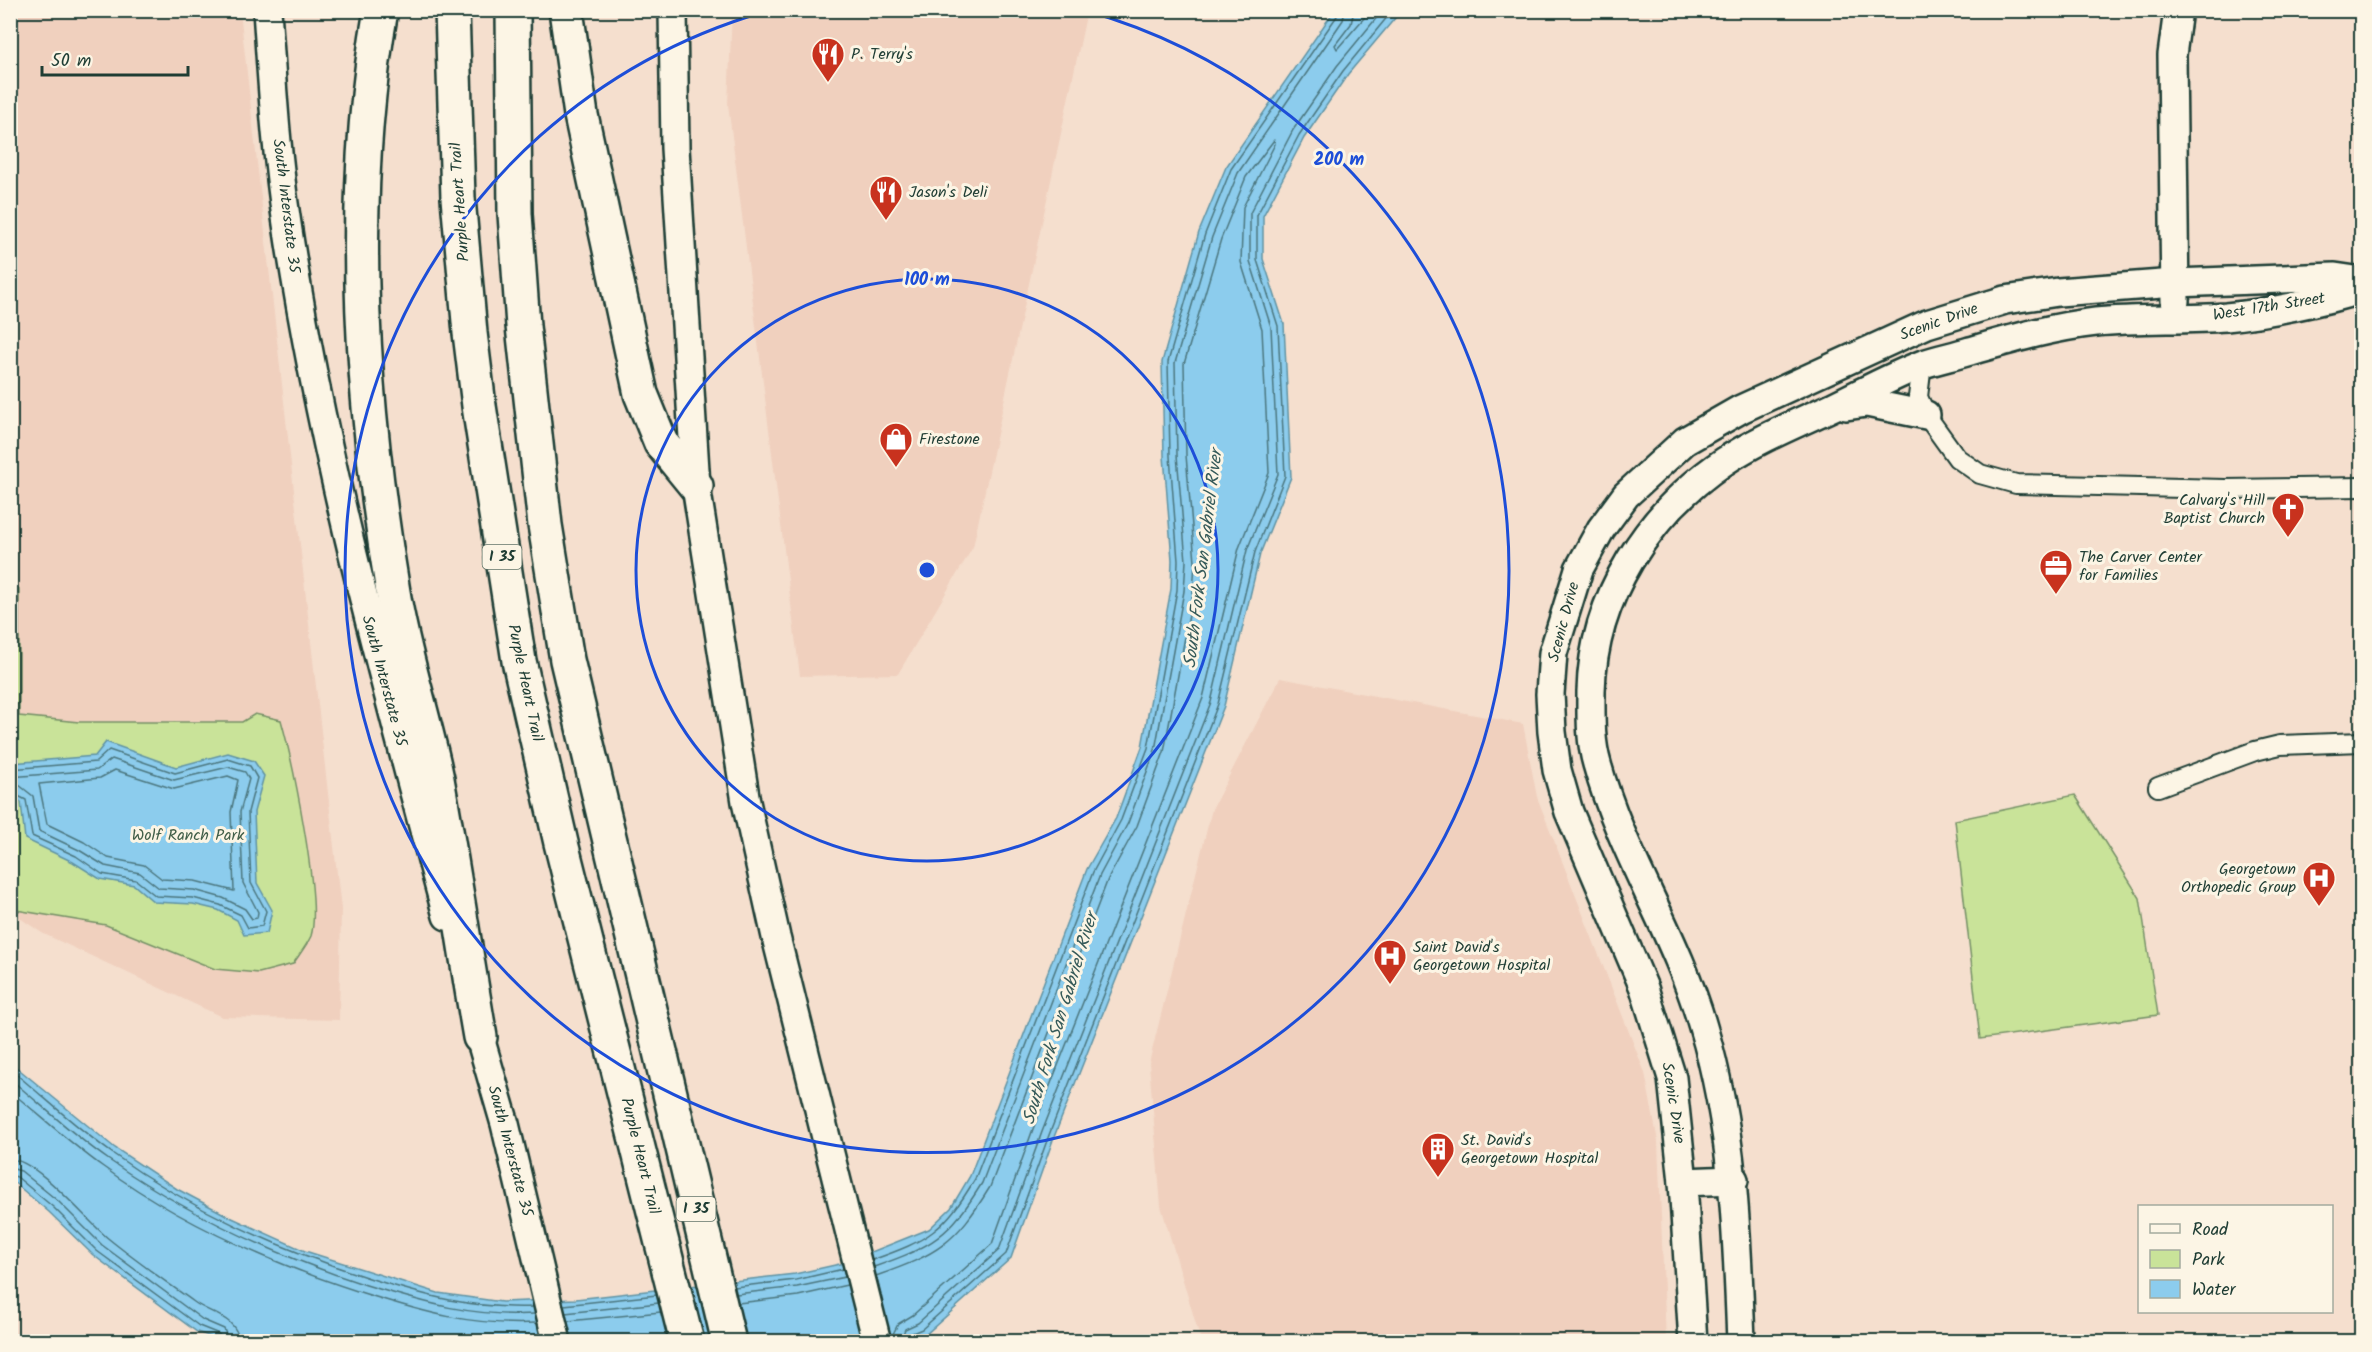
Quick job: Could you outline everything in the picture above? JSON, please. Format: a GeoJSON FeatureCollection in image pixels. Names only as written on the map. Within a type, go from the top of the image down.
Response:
{"type":"FeatureCollection","features":[{"type":"Feature","properties":{"kind":"highway"},"geometry":{"type":"LineString","coordinates":[[381,10],[368,115],[363,203],[362,291],[370,411],[393,595],[437,779],[480,1036]]}},
{"type":"Feature","properties":{"kind":"highway","name":"Purple Heart Trail"},"geometry":{"type":"LineString","coordinates":[[452,10],[458,198],[469,322],[498,535],[530,712],[687,1341]]}},
{"type":"Feature","properties":{"kind":"highway","name":"I 35"},"geometry":{"type":"LineString","coordinates":[[513,10],[515,214],[523,326],[545,525],[567,660],[664,1076],[729,1341]]}},
{"type":"Feature","properties":{"kind":"highway"},"geometry":{"type":"LineString","coordinates":[[566,10],[581,115],[641,394],[661,444],[696,486]]}},
{"type":"Feature","properties":{"kind":"street","name":"South Interstate 35"},"geometry":{"type":"LineString","coordinates":[[267,10],[286,222],[331,466],[367,619],[505,1124],[557,1341]]}},
{"type":"Feature","properties":{"kind":"street"},"geometry":{"type":"LineString","coordinates":[[674,10],[676,171],[696,486],[746,802],[776,937],[877,1341]]}},
{"type":"Feature","properties":{"kind":"street"},"geometry":{"type":"LineString","coordinates":[[2176,317],[2172,55],[2178,10]]}},
{"type":"Feature","properties":{"kind":"street","name":"West 17th Street"},"geometry":{"type":"LineString","coordinates":[[2175,283],[2335,277],[2361,281]]}},
{"type":"Feature","properties":{"kind":"street","name":"Scenic Drive"},"geometry":{"type":"LineString","coordinates":[[1693,1341],[1683,1182],[1672,1078],[1644,988],[1569,812],[1557,770],[1550,694],[1553,653],[1579,569],[1601,529],[1626,495],[1685,441],[1741,409],[1927,324],[2005,300],[2058,292],[2175,283]]}},
{"type":"Feature","properties":{"kind":"street","name":"West 17th Street"},"geometry":{"type":"LineString","coordinates":[[2176,317],[2228,317],[2337,297],[2361,289]]}},
{"type":"Feature","properties":{"kind":"street","name":"Scenic Drive"},"geometry":{"type":"LineString","coordinates":[[1741,1341],[1734,1180],[1717,1078],[1703,1025],[1679,958],[1614,813],[1596,761],[1591,722],[1592,677],[1597,638],[1608,604],[1626,566],[1643,539],[1666,511],[1727,460],[1827,409],[1922,364],[2031,332],[2096,322],[2176,317]]}},
{"type":"Feature","properties":{"kind":"street"},"geometry":{"type":"LineString","coordinates":[[1922,364],[1918,397],[1926,415],[1957,458],[1980,474],[2016,484],[2225,489],[2361,487]]}},
{"type":"Feature","properties":{"kind":"street"},"geometry":{"type":"LineString","coordinates":[[1827,409],[1868,402],[1926,415]]}},
{"type":"Feature","properties":{"kind":"street"},"geometry":{"type":"LineString","coordinates":[[2158,788],[2255,751],[2280,746],[2361,742]]}},
{"type":"Feature","properties":{"kind":"street"},"geometry":{"type":"LineString","coordinates":[[1659,1035],[1703,1025]]}},
{"type":"Feature","properties":{"kind":"street"},"geometry":{"type":"LineString","coordinates":[[1683,1182],[1734,1180]]}},
{"type":"Feature","properties":{"kind":"shaded area"},"geometry":{"type":"Polygon","coordinates":[[[10,11],[240,11],[341,909],[339,1020],[222,1017],[42,933],[11,912],[10,11]]]}},
{"type":"Feature","properties":{"kind":"shaded area"},"geometry":{"type":"Polygon","coordinates":[[[732,11],[1087,11],[973,547],[898,674],[800,676],[728,104],[732,11]]]}},
{"type":"Feature","properties":{"kind":"shaded area","name":"Saint David's Georgetown Hospital"},"geometry":{"type":"Polygon","coordinates":[[[1280,678],[1523,724],[1537,797],[1645,1073],[1658,1142],[1666,1341],[1201,1341],[1161,1206],[1149,1063],[1212,809],[1280,678]]]}},
{"type":"Feature","properties":{"kind":"green space","name":"Wolf Ranch Park"},"geometry":{"type":"Polygon","coordinates":[[[10,574],[19,590],[19,716],[79,722],[242,722],[255,714],[281,720],[298,796],[312,893],[311,936],[293,964],[259,973],[215,969],[106,925],[16,910],[11,906],[10,574]]]}},
{"type":"Feature","properties":{"kind":"green space"},"geometry":{"type":"Polygon","coordinates":[[[2075,795],[2140,898],[2158,1015],[1980,1039],[1955,820],[2075,795]]]}},
{"type":"Feature","properties":{"kind":"water","name":"South Fork San Gabriel River"},"geometry":{"type":"Polygon","coordinates":[[[1334,11],[1401,11],[1348,74],[1304,138],[1263,216],[1263,259],[1284,324],[1291,477],[1260,554],[1224,706],[1054,1137],[1011,1258],[925,1335],[907,1342],[223,1341],[197,1332],[93,1255],[49,1212],[11,1180],[10,1062],[115,1148],[177,1189],[230,1217],[305,1251],[438,1293],[502,1302],[576,1299],[795,1274],[844,1263],[929,1229],[951,1208],[970,1176],[1087,869],[1116,818],[1142,747],[1171,589],[1172,560],[1164,456],[1162,362],[1199,232],[1226,167],[1334,11]]]}},
{"type":"Feature","properties":{"kind":"water"},"geometry":{"type":"Polygon","coordinates":[[[106,742],[176,767],[228,753],[254,761],[264,776],[254,812],[257,883],[272,910],[267,933],[244,935],[237,920],[218,910],[193,904],[154,902],[134,885],[100,879],[73,862],[25,839],[21,802],[12,797],[12,763],[95,756],[106,742]]]}},
{"type":"Feature","properties":{"kind":"place","name":"P. Terry's"},"geometry":{"type":"Point","coordinates":[828,83]}},
{"type":"Feature","properties":{"kind":"place","name":"Jason's Deli"},"geometry":{"type":"Point","coordinates":[886,221]}},
{"type":"Feature","properties":{"kind":"place","name":"Firestone"},"geometry":{"type":"Point","coordinates":[896,468]}},
{"type":"Feature","properties":{"kind":"place","name":"Calvary's Hill Baptist Church"},"geometry":{"type":"Point","coordinates":[2288,538]}},
{"type":"Feature","properties":{"kind":"place","name":"The Carver Center for Families"},"geometry":{"type":"Point","coordinates":[2056,595]}},
{"type":"Feature","properties":{"kind":"place","name":"Georgetown Orthopedic Group"},"geometry":{"type":"Point","coordinates":[2319,907]}},
{"type":"Feature","properties":{"kind":"place","name":"Saint David's Georgetown Hospital"},"geometry":{"type":"Point","coordinates":[1390,985]}},
{"type":"Feature","properties":{"kind":"place","name":"St. David's Georgetown Hospital"},"geometry":{"type":"Point","coordinates":[1438,1178]}}]}
